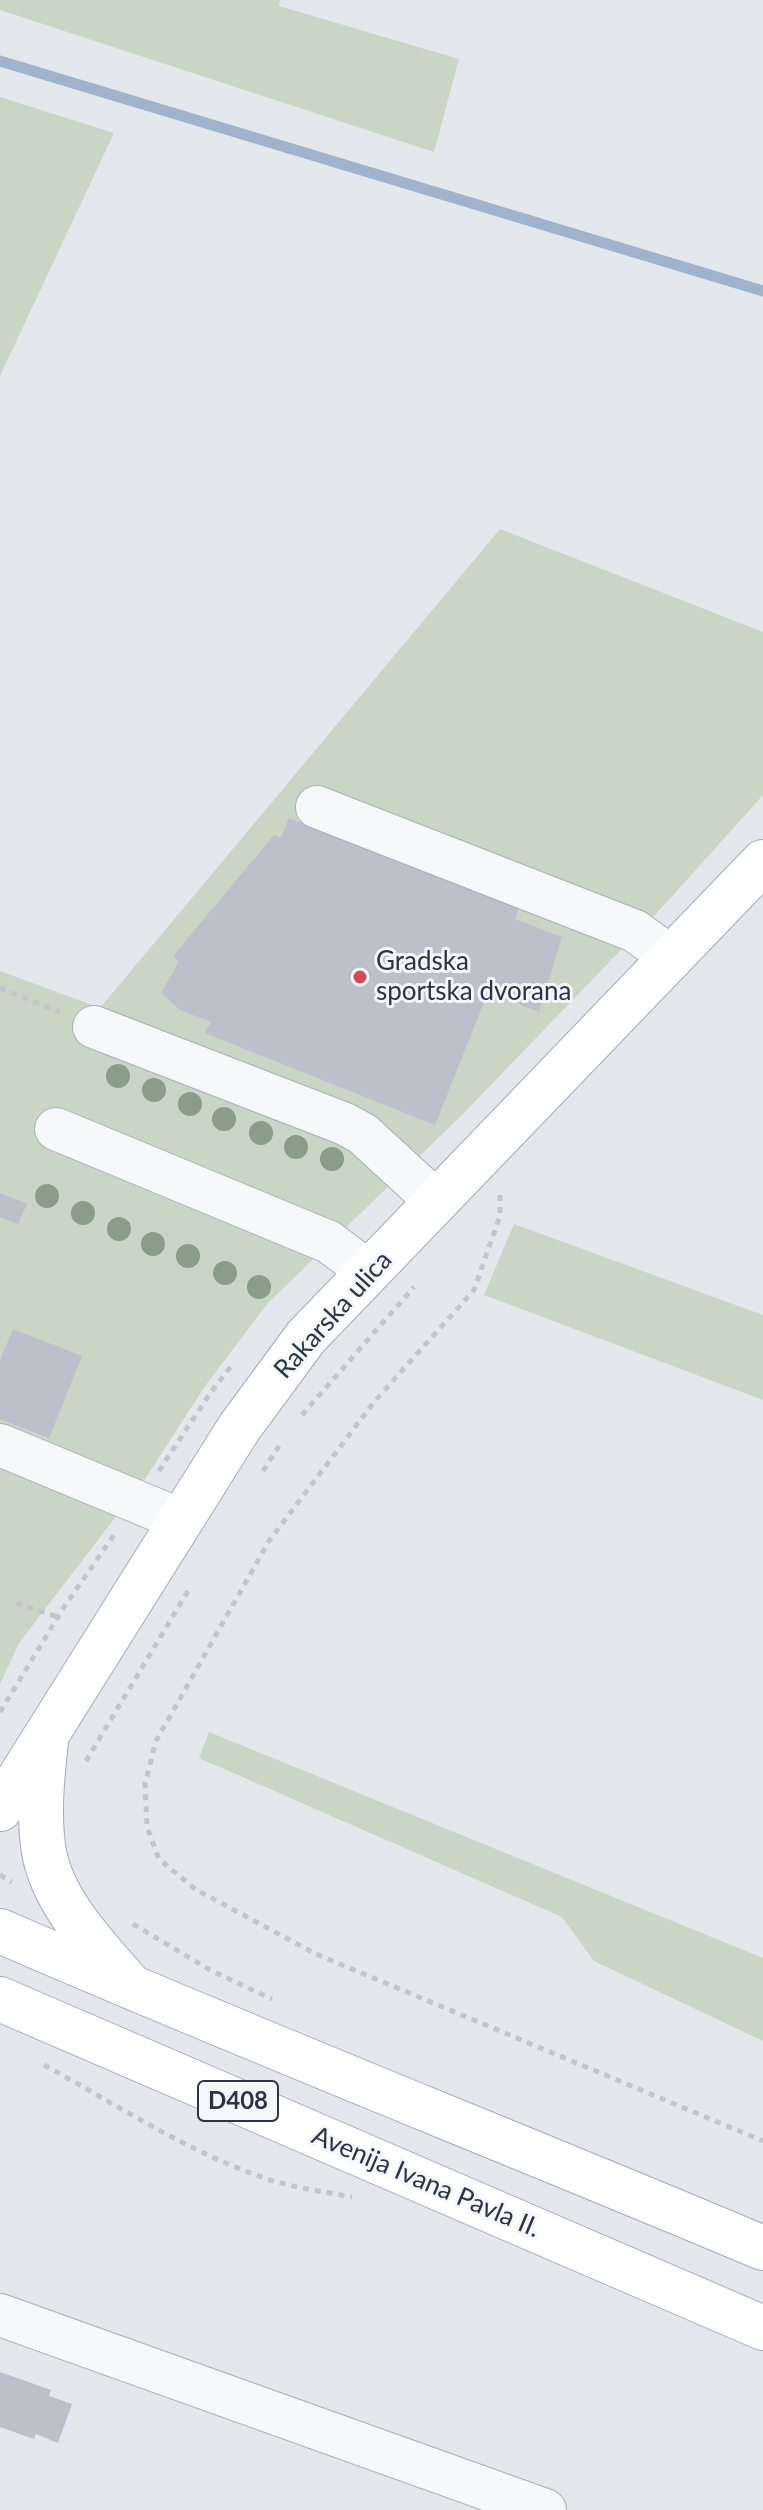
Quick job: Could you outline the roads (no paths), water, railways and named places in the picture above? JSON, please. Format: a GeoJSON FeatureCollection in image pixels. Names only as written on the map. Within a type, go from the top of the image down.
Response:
{"type":"FeatureCollection","features":[{"type":"Feature","properties":{"kind":"main road","name":"Rakarska ulica"},"geometry":{"type":"LineString","coordinates":[[0,1809],[239,1428],[306,1337],[763,862]]}},
{"type":"Feature","properties":{"kind":"main road"},"geometry":{"type":"LineString","coordinates":[[47,1734],[41,1816],[44,1853],[52,1879],[93,1942],[134,1989]]}},
{"type":"Feature","properties":{"kind":"main road","name":"D408"},"geometry":{"type":"LineString","coordinates":[[0,1931],[763,2248]]}},
{"type":"Feature","properties":{"kind":"main road","name":"Avenija Ivana Pavla II."},"geometry":{"type":"LineString","coordinates":[[0,1999],[763,2328]]}},
{"type":"Feature","properties":{"kind":"lane"},"geometry":{"type":"LineString","coordinates":[[317,807],[635,931],[672,958]]}},
{"type":"Feature","properties":{"kind":"lane"},"geometry":{"type":"LineString","coordinates":[[94,1027],[345,1124],[363,1134],[437,1202]]}},
{"type":"Feature","properties":{"kind":"lane"},"geometry":{"type":"LineString","coordinates":[[56,1129],[329,1242],[369,1272]]}},
{"type":"Feature","properties":{"kind":"lane"},"geometry":{"type":"LineString","coordinates":[[0,1445],[181,1520]]}},
{"type":"Feature","properties":{"kind":"lane"},"geometry":{"type":"LineString","coordinates":[[0,2315],[545,2510]]}},
{"type":"Feature","properties":{"kind":"waterway"},"geometry":{"type":"LineString","coordinates":[[0,61],[763,291]]}},
{"type":"Feature","properties":{"kind":"place","name":"Gradska sportska dvorana"},"geometry":{"type":"Point","coordinates":[360,977]}}]}
